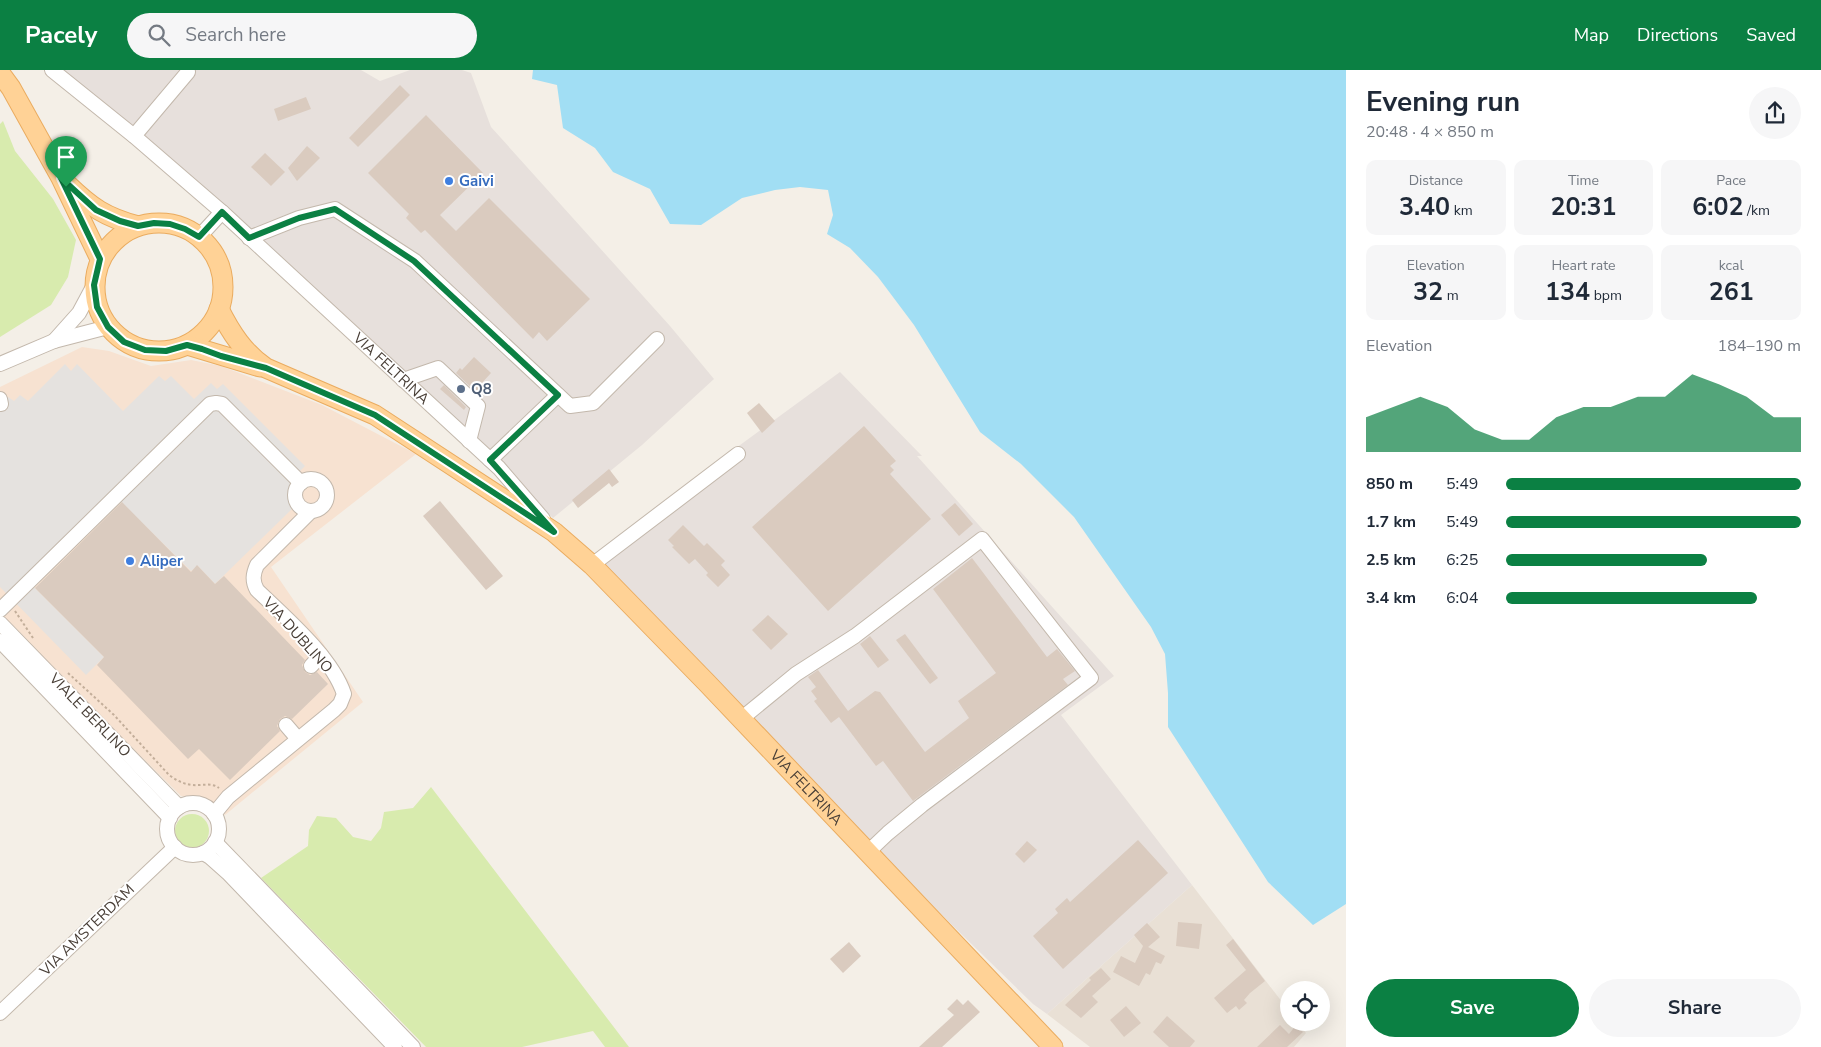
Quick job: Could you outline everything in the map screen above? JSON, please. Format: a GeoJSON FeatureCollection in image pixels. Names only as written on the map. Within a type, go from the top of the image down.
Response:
{"type":"FeatureCollection","features":[{"type":"Feature","properties":{"kind":"main road"},"geometry":{"type":"LineString","coordinates":[[0,73],[11,88],[61,178],[100,259]]}},
{"type":"Feature","properties":{"kind":"main road"},"geometry":{"type":"LineString","coordinates":[[61,178],[96,210],[120,221],[138,226]]}},
{"type":"Feature","properties":{"kind":"main road"},"geometry":{"type":"LineString","coordinates":[[154,223],[170,224],[185,229],[199,237],[212,252],[220,270],[223,289],[219,309],[212,323],[201,336],[187,345],[166,351],[145,350],[124,342],[108,327],[97,307],[94,285],[100,259],[116,239],[138,226],[154,223]]}},
{"type":"Feature","properties":{"kind":"main road","name":"VIA FELTRINA"},"geometry":{"type":"LineString","coordinates":[[219,309],[238,342],[253,359],[266,368]]}},
{"type":"Feature","properties":{"kind":"main road","name":"VIA FELTRINA"},"geometry":{"type":"LineString","coordinates":[[187,345],[266,368],[375,415],[554,532],[592,565],[1053,1047]]}},
{"type":"Feature","properties":{"kind":"street","name":"VIA FELTRINA"},"geometry":{"type":"LineString","coordinates":[[52,70],[134,136],[222,212],[490,460],[554,532]]}},
{"type":"Feature","properties":{"kind":"street"},"geometry":{"type":"LineString","coordinates":[[134,136],[188,72]]}},
{"type":"Feature","properties":{"kind":"street"},"geometry":{"type":"LineString","coordinates":[[249,238],[299,218],[335,209],[414,261],[570,406],[594,403],[657,339]]}},
{"type":"Feature","properties":{"kind":"street"},"geometry":{"type":"LineString","coordinates":[[199,237],[222,212]]}},
{"type":"Feature","properties":{"kind":"street"},"geometry":{"type":"LineString","coordinates":[[54,341],[79,313],[94,285]]}},
{"type":"Feature","properties":{"kind":"street"},"geometry":{"type":"LineString","coordinates":[[0,364],[54,341],[108,327]]}},
{"type":"Feature","properties":{"kind":"street"},"geometry":{"type":"LineString","coordinates":[[403,380],[438,368],[478,406],[469,441]]}},
{"type":"Feature","properties":{"kind":"street"},"geometry":{"type":"LineString","coordinates":[[490,460],[558,395]]}},
{"type":"Feature","properties":{"kind":"street"},"geometry":{"type":"LineString","coordinates":[[4,607],[210,404],[222,404],[301,483]]}},
{"type":"Feature","properties":{"kind":"street"},"geometry":{"type":"LineString","coordinates":[[592,565],[738,454]]}},
{"type":"Feature","properties":{"kind":"street"},"geometry":{"type":"LineString","coordinates":[[310,479],[320,482],[326,490],[327,500],[321,508],[311,511],[303,508],[297,502],[296,492],[301,483],[310,479]]}},
{"type":"Feature","properties":{"kind":"street","name":"VIA DUBLINO"},"geometry":{"type":"LineString","coordinates":[[214,814],[228,797],[340,704],[344,694],[341,683],[321,655],[257,590],[254,584],[253,574],[256,565],[311,511]]}},
{"type":"Feature","properties":{"kind":"street"},"geometry":{"type":"LineString","coordinates":[[741,719],[796,674],[855,636],[982,540],[1091,678],[922,805],[888,832],[868,852]]}},
{"type":"Feature","properties":{"kind":"street","name":"VIALE BERLINO"},"geometry":{"type":"LineString","coordinates":[[0,623],[175,813]]}},
{"type":"Feature","properties":{"kind":"street","name":"VIALE BERLINO"},"geometry":{"type":"LineString","coordinates":[[0,641],[175,813]]}},
{"type":"Feature","properties":{"kind":"street"},"geometry":{"type":"LineString","coordinates":[[311,666],[321,655]]}},
{"type":"Feature","properties":{"kind":"street"},"geometry":{"type":"LineString","coordinates":[[286,725],[298,739]]}},
{"type":"Feature","properties":{"kind":"street"},"geometry":{"type":"LineString","coordinates":[[203,853],[215,842],[219,828],[214,814],[201,804],[190,804],[175,813],[168,834],[175,847],[188,854],[203,853],[210,856],[395,1047]]}},
{"type":"Feature","properties":{"kind":"street"},"geometry":{"type":"LineString","coordinates":[[215,842],[413,1047]]}},
{"type":"Feature","properties":{"kind":"street","name":"VIA AMSTERDAM"},"geometry":{"type":"LineString","coordinates":[[0,1013],[175,847]]}},
{"type":"Feature","properties":{"kind":"path"},"geometry":{"type":"LineString","coordinates":[[4,607],[26,624],[35,642]]}},
{"type":"Feature","properties":{"kind":"path"},"geometry":{"type":"LineString","coordinates":[[64,671],[114,715],[169,775],[179,782],[190,785],[213,784],[228,797]]}},
{"type":"Feature","properties":{"kind":"shaded area"},"geometry":{"type":"Polygon","coordinates":[[[56,70],[361,70],[380,81],[410,70],[462,70],[471,73],[491,127],[670,326],[714,379],[642,445],[553,518],[464,426],[56,70]]]}},
{"type":"Feature","properties":{"kind":"shaded area"},"geometry":{"type":"Polygon","coordinates":[[[82,347],[109,351],[151,366],[191,360],[221,366],[322,405],[416,454],[271,567],[363,702],[225,815],[206,799],[181,796],[0,617],[0,387],[82,347]]]}},
{"type":"Feature","properties":{"kind":"shaded area"},"geometry":{"type":"Polygon","coordinates":[[[65,364],[71,371],[77,364],[123,411],[159,376],[165,381],[171,376],[194,399],[211,383],[217,389],[223,384],[305,466],[299,472],[301,476],[292,509],[215,584],[198,566],[191,571],[121,502],[34,587],[104,657],[86,675],[0,587],[0,399],[8,397],[14,401],[20,395],[28,401],[65,364]]]}},
{"type":"Feature","properties":{"kind":"shaded area"},"geometry":{"type":"Polygon","coordinates":[[[840,372],[922,456],[917,456],[1114,676],[1061,715],[1192,885],[1047,1014],[1033,1004],[951,924],[593,558],[736,448],[840,372]]]}},
{"type":"Feature","properties":{"kind":"shaded area"},"geometry":{"type":"Polygon","coordinates":[[[1192,885],[1280,999],[1280,1031],[1304,1031],[1306,1033],[1294,1047],[1090,1047],[1047,1014],[1192,885]]]}},
{"type":"Feature","properties":{"kind":"green space"},"geometry":{"type":"Polygon","coordinates":[[[3,121],[15,151],[53,199],[76,240],[68,277],[51,305],[0,337],[0,124],[3,121]]]}},
{"type":"Feature","properties":{"kind":"green space"},"geometry":{"type":"Polygon","coordinates":[[[431,787],[629,1047],[605,1047],[593,1031],[522,1047],[426,1047],[261,878],[308,846],[309,830],[317,816],[336,818],[353,837],[371,841],[381,828],[384,812],[413,808],[431,787]]]}},
{"type":"Feature","properties":{"kind":"green space"},"geometry":{"type":"Polygon","coordinates":[[[192,814],[199,815],[204,819],[208,824],[208,838],[204,843],[199,847],[192,848],[185,847],[180,843],[176,838],[175,831],[176,824],[180,819],[185,815],[192,814]]]}},
{"type":"Feature","properties":{"kind":"water"},"geometry":{"type":"Polygon","coordinates":[[[533,70],[1346,70],[1346,904],[1313,925],[1268,882],[1168,727],[1165,654],[1151,627],[1074,517],[1021,464],[980,432],[914,325],[878,277],[850,248],[827,234],[833,215],[828,190],[800,187],[775,190],[742,198],[701,225],[670,224],[650,189],[613,172],[595,148],[563,128],[557,85],[532,79],[533,70]]]}},
{"type":"Feature","properties":{"kind":"building"},"geometry":{"type":"Polygon","coordinates":[[[400,85],[410,95],[358,147],[349,138],[400,85]]]}},
{"type":"Feature","properties":{"kind":"building"},"geometry":{"type":"Polygon","coordinates":[[[306,97],[311,109],[278,121],[274,109],[306,97]]]}},
{"type":"Feature","properties":{"kind":"building"},"geometry":{"type":"Polygon","coordinates":[[[426,115],[483,173],[440,215],[456,231],[489,198],[590,299],[547,341],[539,332],[533,339],[425,230],[421,233],[406,218],[409,214],[368,173],[426,115]]]}},
{"type":"Feature","properties":{"kind":"building"},"geometry":{"type":"Polygon","coordinates":[[[307,146],[320,158],[297,181],[288,168],[307,146]]]}},
{"type":"Feature","properties":{"kind":"building"},"geometry":{"type":"Polygon","coordinates":[[[265,153],[285,172],[271,186],[251,167],[265,153]]]}},
{"type":"Feature","properties":{"kind":"building"},"geometry":{"type":"Polygon","coordinates":[[[474,357],[491,373],[480,385],[483,389],[478,394],[456,373],[460,368],[462,370],[474,357]]]}},
{"type":"Feature","properties":{"kind":"building"},"geometry":{"type":"Polygon","coordinates":[[[444,385],[466,407],[464,410],[440,389],[444,385]]]}},
{"type":"Feature","properties":{"kind":"building"},"geometry":{"type":"Polygon","coordinates":[[[759,403],[775,421],[762,433],[747,413],[759,403]]]}},
{"type":"Feature","properties":{"kind":"building"},"geometry":{"type":"Polygon","coordinates":[[[864,426],[896,461],[890,466],[894,470],[890,474],[931,519],[828,611],[752,527],[864,426]]]}},
{"type":"Feature","properties":{"kind":"building"},"geometry":{"type":"Polygon","coordinates":[[[609,469],[619,482],[612,487],[609,483],[578,508],[572,500],[609,469]]]}},
{"type":"Feature","properties":{"kind":"building"},"geometry":{"type":"Polygon","coordinates":[[[440,501],[503,576],[486,590],[423,516],[440,501]]]}},
{"type":"Feature","properties":{"kind":"building"},"geometry":{"type":"Polygon","coordinates":[[[122,502],[191,572],[197,565],[215,584],[224,576],[305,660],[302,665],[305,672],[310,675],[317,672],[328,684],[292,719],[285,716],[280,719],[277,726],[280,731],[230,780],[199,749],[188,759],[97,665],[104,657],[35,588],[122,502]]]}},
{"type":"Feature","properties":{"kind":"building"},"geometry":{"type":"Polygon","coordinates":[[[955,503],[973,524],[959,536],[941,515],[955,503]]]}},
{"type":"Feature","properties":{"kind":"building"},"geometry":{"type":"Polygon","coordinates":[[[683,525],[704,546],[707,543],[725,561],[721,565],[730,575],[718,587],[706,575],[708,573],[695,559],[689,564],[672,547],[674,546],[668,540],[683,525]]]}},
{"type":"Feature","properties":{"kind":"building"},"geometry":{"type":"Polygon","coordinates":[[[972,558],[1047,657],[1057,649],[1075,671],[1063,679],[1068,685],[913,801],[883,761],[876,766],[839,717],[831,723],[814,701],[817,699],[811,691],[816,687],[808,677],[818,670],[848,711],[875,691],[880,692],[925,752],[969,718],[958,701],[996,673],[933,589],[972,558]]]}},
{"type":"Feature","properties":{"kind":"building"},"geometry":{"type":"Polygon","coordinates":[[[768,615],[788,634],[771,650],[752,630],[768,615]]]}},
{"type":"Feature","properties":{"kind":"building"},"geometry":{"type":"Polygon","coordinates":[[[905,634],[938,678],[930,684],[896,640],[905,634]]]}},
{"type":"Feature","properties":{"kind":"building"},"geometry":{"type":"Polygon","coordinates":[[[870,636],[889,660],[878,668],[860,644],[870,636]]]}},
{"type":"Feature","properties":{"kind":"building"},"geometry":{"type":"Polygon","coordinates":[[[1138,840],[1168,873],[1063,969],[1033,936],[1058,913],[1055,909],[1067,898],[1070,902],[1138,840]]]}},
{"type":"Feature","properties":{"kind":"building"},"geometry":{"type":"Polygon","coordinates":[[[1027,841],[1037,850],[1024,863],[1015,854],[1027,841]]]}},
{"type":"Feature","properties":{"kind":"building"},"geometry":{"type":"Polygon","coordinates":[[[1178,922],[1202,924],[1199,949],[1176,946],[1178,922]]]}},
{"type":"Feature","properties":{"kind":"building"},"geometry":{"type":"Polygon","coordinates":[[[1147,923],[1160,937],[1148,947],[1165,956],[1161,964],[1156,962],[1150,975],[1146,973],[1139,986],[1113,972],[1121,956],[1135,963],[1143,946],[1134,935],[1147,923]]]}},
{"type":"Feature","properties":{"kind":"building"},"geometry":{"type":"Polygon","coordinates":[[[1233,939],[1265,981],[1250,993],[1244,1000],[1247,1003],[1239,1010],[1236,1006],[1227,1013],[1214,998],[1246,970],[1226,945],[1233,939]]]}},
{"type":"Feature","properties":{"kind":"building"},"geometry":{"type":"Polygon","coordinates":[[[849,942],[861,956],[843,973],[830,959],[849,942]]]}},
{"type":"Feature","properties":{"kind":"building"},"geometry":{"type":"Polygon","coordinates":[[[1101,968],[1111,979],[1092,996],[1098,1002],[1081,1018],[1065,1005],[1091,980],[1089,978],[1101,968]]]}},
{"type":"Feature","properties":{"kind":"building"},"geometry":{"type":"Polygon","coordinates":[[[957,999],[963,1005],[968,1000],[980,1012],[942,1047],[919,1047],[954,1015],[947,1009],[957,999]]]}},
{"type":"Feature","properties":{"kind":"building"},"geometry":{"type":"Polygon","coordinates":[[[1126,1006],[1141,1023],[1124,1037],[1110,1020],[1126,1006]]]}},
{"type":"Feature","properties":{"kind":"building"},"geometry":{"type":"Polygon","coordinates":[[[1167,1016],[1195,1041],[1190,1047],[1169,1047],[1153,1032],[1167,1016]]]}},
{"type":"Feature","properties":{"kind":"building"},"geometry":{"type":"Polygon","coordinates":[[[1280,1025],[1280,1031],[1286,1031],[1289,1034],[1291,1031],[1303,1032],[1287,1047],[1257,1047],[1280,1025]]]}},
{"type":"Feature","properties":{"kind":"place","name":"Gaivi"},"geometry":{"type":"Point","coordinates":[449,181]}},
{"type":"Feature","properties":{"kind":"place","name":"Q8"},"geometry":{"type":"Point","coordinates":[461,389]}},
{"type":"Feature","properties":{"kind":"place","name":"Aliper"},"geometry":{"type":"Point","coordinates":[130,561]}},
{"type":"Feature","properties":{"kind":"route"},"geometry":{"type":"LineString","coordinates":[[61,178],[96,210],[120,221],[138,226],[154,223],[170,224],[185,229],[199,237],[222,212],[249,238],[299,218],[335,209],[414,261],[558,395],[490,460],[554,532],[375,415],[266,368],[246,364],[202,349],[187,345],[166,351],[145,350],[124,342],[108,327],[97,307],[94,285],[100,259],[66,187],[61,178]]}}]}
